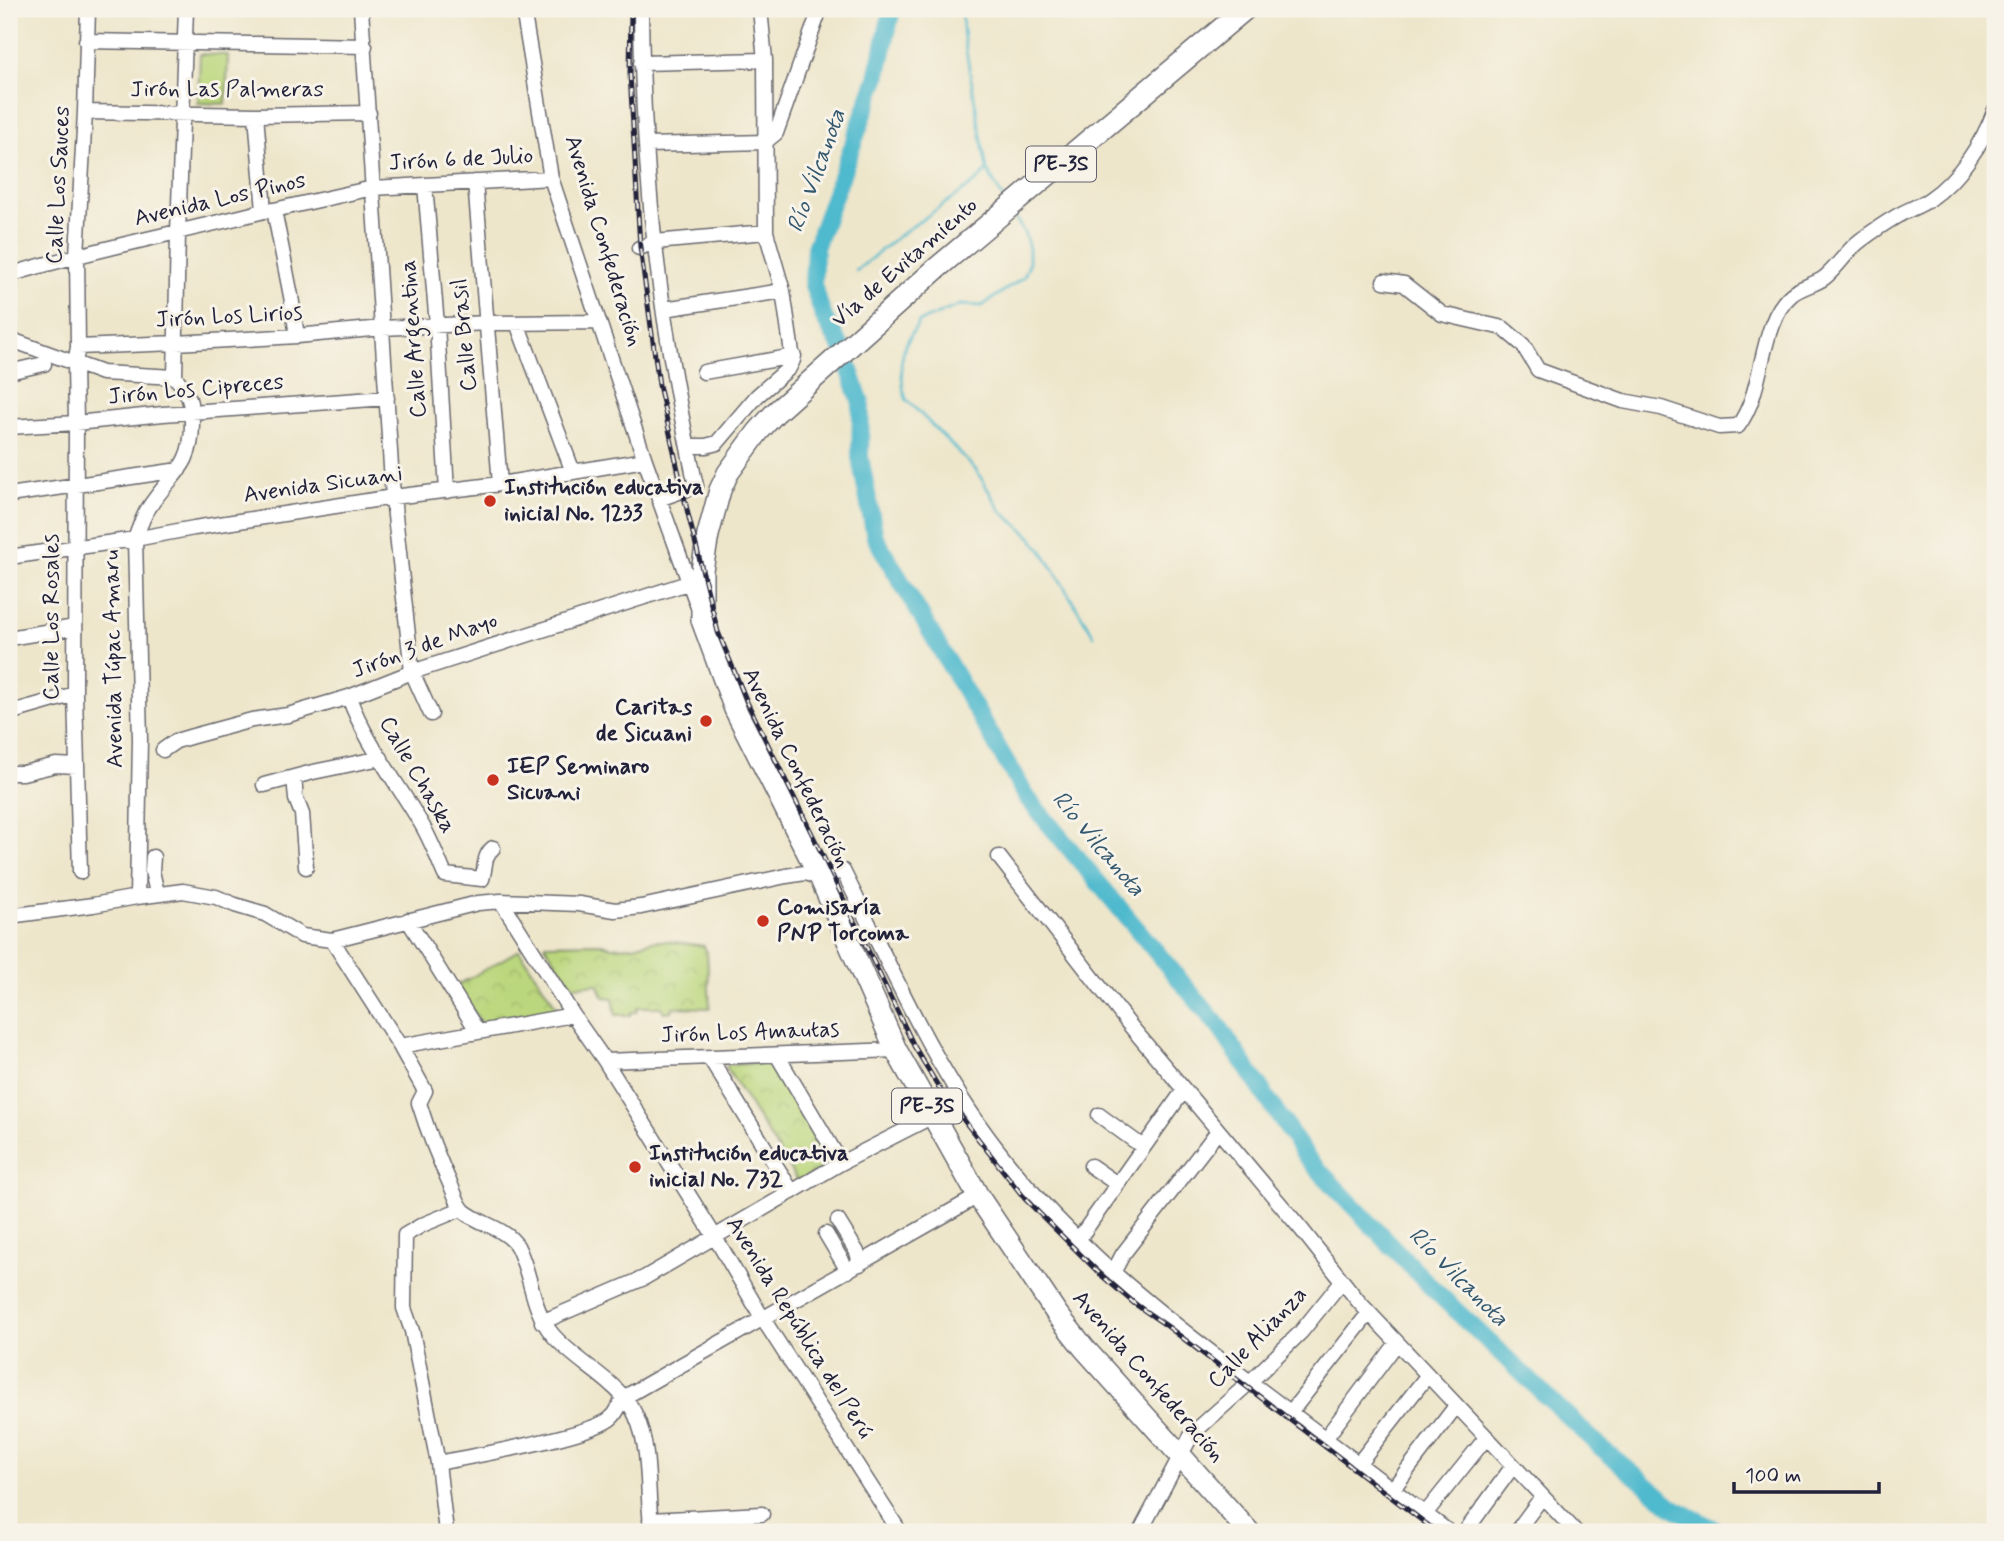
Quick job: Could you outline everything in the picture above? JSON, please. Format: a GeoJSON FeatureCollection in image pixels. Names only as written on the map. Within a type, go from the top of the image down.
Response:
{"type":"FeatureCollection","features":[{"type":"Feature","properties":{"kind":"highway","name":"Vía de Evitamiento"},"geometry":{"type":"LineString","coordinates":[[702,620],[695,580],[720,490],[728,473],[758,432],[775,413],[878,320],[1245,9]]}},
{"type":"Feature","properties":{"kind":"highway","name":"Avenida Confederación"},"geometry":{"type":"LineString","coordinates":[[702,620],[735,709],[820,877],[896,1050],[978,1196],[1063,1323],[1112,1382],[1249,1532]]}},
{"type":"Feature","properties":{"kind":"street","name":"Calle Los Sauces"},"geometry":{"type":"LineString","coordinates":[[75,363],[78,347],[77,255],[88,9]]}},
{"type":"Feature","properties":{"kind":"street","name":"Avenida Túpac Amaru"},"geometry":{"type":"LineString","coordinates":[[137,897],[140,740],[135,539],[147,509],[179,470],[190,449],[192,412],[189,395],[176,377],[181,113],[186,9]]}},
{"type":"Feature","properties":{"kind":"street"},"geometry":{"type":"LineString","coordinates":[[361,9],[393,497],[412,672],[431,714]]}},
{"type":"Feature","properties":{"kind":"street","name":"Avenida Confederación"},"geometry":{"type":"LineString","coordinates":[[523,9],[551,178],[645,460],[695,580]]}},
{"type":"Feature","properties":{"kind":"street"},"geometry":{"type":"LineString","coordinates":[[641,9],[641,63],[655,242],[675,384],[696,486]]}},
{"type":"Feature","properties":{"kind":"street"},"geometry":{"type":"LineString","coordinates":[[688,446],[717,443],[757,396],[789,368],[794,356],[783,291],[766,232],[765,60],[760,9]]}},
{"type":"Feature","properties":{"kind":"street"},"geometry":{"type":"LineString","coordinates":[[646,145],[765,142],[776,133],[820,9]]}},
{"type":"Feature","properties":{"kind":"street"},"geometry":{"type":"LineString","coordinates":[[86,41],[365,46]]}},
{"type":"Feature","properties":{"kind":"street"},"geometry":{"type":"LineString","coordinates":[[641,63],[765,60]]}},
{"type":"Feature","properties":{"kind":"street"},"geometry":{"type":"LineString","coordinates":[[1384,281],[1404,284],[1443,314],[1503,328],[1523,345],[1538,370],[1623,401],[1661,408],[1719,426],[1738,426],[1750,405],[1769,333],[1778,311],[1792,294],[1816,284],[1829,274],[1860,241],[1897,216],[1928,201],[1948,185],[1974,151],[1995,110]]}},
{"type":"Feature","properties":{"kind":"street","name":"Jirón Las Palmeras"},"geometry":{"type":"LineString","coordinates":[[85,112],[256,115],[369,113]]}},
{"type":"Feature","properties":{"kind":"street"},"geometry":{"type":"LineString","coordinates":[[256,115],[269,210],[291,296],[297,336]]}},
{"type":"Feature","properties":{"kind":"street","name":"Jirón 6 de Julio"},"geometry":{"type":"LineString","coordinates":[[373,188],[551,178]]}},
{"type":"Feature","properties":{"kind":"street","name":"Calle Brasil"},"geometry":{"type":"LineString","coordinates":[[475,182],[500,484]]}},
{"type":"Feature","properties":{"kind":"street","name":"Calle Argentina"},"geometry":{"type":"LineString","coordinates":[[425,185],[447,491]]}},
{"type":"Feature","properties":{"kind":"street","name":"Avenida Los Pinos"},"geometry":{"type":"LineString","coordinates":[[9,275],[77,255],[373,188]]}},
{"type":"Feature","properties":{"kind":"street"},"geometry":{"type":"LineString","coordinates":[[639,248],[655,242],[766,232]]}},
{"type":"Feature","properties":{"kind":"street"},"geometry":{"type":"LineString","coordinates":[[664,309],[783,291]]}},
{"type":"Feature","properties":{"kind":"street","name":"Jirón Los Lirios"},"geometry":{"type":"LineString","coordinates":[[78,347],[297,336],[382,328],[598,322]]}},
{"type":"Feature","properties":{"kind":"street"},"geometry":{"type":"LineString","coordinates":[[517,323],[573,472]]}},
{"type":"Feature","properties":{"kind":"street"},"geometry":{"type":"LineString","coordinates":[[9,339],[102,373],[176,377]]}},
{"type":"Feature","properties":{"kind":"street"},"geometry":{"type":"LineString","coordinates":[[704,372],[794,356]]}},
{"type":"Feature","properties":{"kind":"street","name":"Calle Los Rosales"},"geometry":{"type":"LineString","coordinates":[[75,363],[75,694],[80,872]]}},
{"type":"Feature","properties":{"kind":"street"},"geometry":{"type":"LineString","coordinates":[[9,372],[44,364]]}},
{"type":"Feature","properties":{"kind":"street","name":"Jirón Los Cipreces"},"geometry":{"type":"LineString","coordinates":[[9,427],[387,398]]}},
{"type":"Feature","properties":{"kind":"street","name":"Avenida Sicuani"},"geometry":{"type":"LineString","coordinates":[[9,557],[645,460]]}},
{"type":"Feature","properties":{"kind":"street"},"geometry":{"type":"LineString","coordinates":[[9,495],[179,470]]}},
{"type":"Feature","properties":{"kind":"street"},"geometry":{"type":"LineString","coordinates":[[659,499],[696,486],[720,490]]}},
{"type":"Feature","properties":{"kind":"street","name":"Jirón 3 de Mayo"},"geometry":{"type":"LineString","coordinates":[[163,750],[186,738],[252,720],[288,715],[349,697],[412,672],[695,580]]}},
{"type":"Feature","properties":{"kind":"street"},"geometry":{"type":"LineString","coordinates":[[9,638],[75,627]]}},
{"type":"Feature","properties":{"kind":"street"},"geometry":{"type":"LineString","coordinates":[[9,713],[75,694]]}},
{"type":"Feature","properties":{"kind":"street","name":"Calle Chaska"},"geometry":{"type":"LineString","coordinates":[[349,697],[381,758],[422,824],[445,875],[482,879],[488,852],[493,848]]}},
{"type":"Feature","properties":{"kind":"street"},"geometry":{"type":"LineString","coordinates":[[264,785],[381,758]]}},
{"type":"Feature","properties":{"kind":"street"},"geometry":{"type":"LineString","coordinates":[[9,773],[56,765],[77,766]]}},
{"type":"Feature","properties":{"kind":"street"},"geometry":{"type":"LineString","coordinates":[[294,777],[296,799],[302,814],[306,867]]}},
{"type":"Feature","properties":{"kind":"street"},"geometry":{"type":"LineString","coordinates":[[153,857],[152,871],[157,893]]}},
{"type":"Feature","properties":{"kind":"street"},"geometry":{"type":"LineString","coordinates":[[999,857],[1184,1090],[1369,1313],[1574,1532]]}},
{"type":"Feature","properties":{"kind":"street"},"geometry":{"type":"LineString","coordinates":[[9,916],[183,891],[216,897],[265,914],[302,936],[332,940],[478,903],[500,901],[579,904],[615,909],[641,907],[805,873],[820,877],[843,871],[953,1086],[997,1149],[1059,1222],[1205,1349],[1449,1532]]}},
{"type":"Feature","properties":{"kind":"street","name":"Avenida República del Perú"},"geometry":{"type":"LineString","coordinates":[[500,901],[605,1061],[763,1319],[900,1532]]}},
{"type":"Feature","properties":{"kind":"street"},"geometry":{"type":"LineString","coordinates":[[408,920],[478,1032]]}},
{"type":"Feature","properties":{"kind":"street"},"geometry":{"type":"LineString","coordinates":[[332,940],[400,1046],[425,1091],[419,1103],[432,1143],[461,1209],[504,1234],[515,1244],[542,1321],[570,1353],[602,1378],[635,1413],[640,1427],[646,1467],[651,1526],[762,1514]]}},
{"type":"Feature","properties":{"kind":"street"},"geometry":{"type":"LineString","coordinates":[[400,1046],[573,1015]]}},
{"type":"Feature","properties":{"kind":"street","name":"Jirón Los Amautas"},"geometry":{"type":"LineString","coordinates":[[605,1061],[896,1050]]}},
{"type":"Feature","properties":{"kind":"street"},"geometry":{"type":"LineString","coordinates":[[777,1055],[841,1163]]}},
{"type":"Feature","properties":{"kind":"street"},"geometry":{"type":"LineString","coordinates":[[710,1058],[792,1192]]}},
{"type":"Feature","properties":{"kind":"street"},"geometry":{"type":"LineString","coordinates":[[1078,1240],[1184,1090]]}},
{"type":"Feature","properties":{"kind":"street"},"geometry":{"type":"LineString","coordinates":[[1099,1115],[1143,1147]]}},
{"type":"Feature","properties":{"kind":"street"},"geometry":{"type":"LineString","coordinates":[[542,1321],[644,1278],[841,1163],[933,1116]]}},
{"type":"Feature","properties":{"kind":"street"},"geometry":{"type":"LineString","coordinates":[[1114,1272],[1123,1254],[1218,1131]]}},
{"type":"Feature","properties":{"kind":"street"},"geometry":{"type":"LineString","coordinates":[[1091,1166],[1117,1184]]}},
{"type":"Feature","properties":{"kind":"street"},"geometry":{"type":"LineString","coordinates":[[438,1463],[595,1427],[612,1418],[623,1398],[978,1196]]}},
{"type":"Feature","properties":{"kind":"street"},"geometry":{"type":"LineString","coordinates":[[446,1532],[438,1463],[412,1331],[404,1308],[405,1235],[461,1209]]}},
{"type":"Feature","properties":{"kind":"street"},"geometry":{"type":"LineString","coordinates":[[838,1221],[857,1252],[854,1267]]}},
{"type":"Feature","properties":{"kind":"street"},"geometry":{"type":"LineString","coordinates":[[825,1234],[854,1267]]}},
{"type":"Feature","properties":{"kind":"street","name":"Calle Alianza"},"geometry":{"type":"LineString","coordinates":[[1140,1532],[1192,1434],[1301,1332],[1342,1281]]}},
{"type":"Feature","properties":{"kind":"street"},"geometry":{"type":"LineString","coordinates":[[1290,1413],[1369,1313]]}},
{"type":"Feature","properties":{"kind":"street"},"geometry":{"type":"LineString","coordinates":[[1325,1439],[1397,1343]]}},
{"type":"Feature","properties":{"kind":"street"},"geometry":{"type":"LineString","coordinates":[[1358,1464],[1427,1376]]}},
{"type":"Feature","properties":{"kind":"street"},"geometry":{"type":"LineString","coordinates":[[1392,1490],[1456,1406]]}},
{"type":"Feature","properties":{"kind":"street"},"geometry":{"type":"LineString","coordinates":[[1425,1514],[1486,1438]]}},
{"type":"Feature","properties":{"kind":"street"},"geometry":{"type":"LineString","coordinates":[[1465,1532],[1513,1466]]}},
{"type":"Feature","properties":{"kind":"street"},"geometry":{"type":"LineString","coordinates":[[1516,1532],[1542,1497]]}},
{"type":"Feature","properties":{"kind":"green space"},"geometry":{"type":"Polygon","coordinates":[[[200,54],[228,55],[226,104],[198,103],[200,54]]]}},
{"type":"Feature","properties":{"kind":"green space"},"geometry":{"type":"Polygon","coordinates":[[[652,941],[704,946],[707,953],[710,1008],[673,1007],[672,1011],[664,1012],[661,1007],[638,1007],[637,1012],[632,1012],[631,1015],[616,1015],[613,998],[604,997],[598,984],[573,986],[545,946],[599,943],[611,947],[634,946],[652,941]]]}},
{"type":"Feature","properties":{"kind":"green space"},"geometry":{"type":"Polygon","coordinates":[[[519,950],[558,1009],[482,1024],[456,986],[519,950]]]}},
{"type":"Feature","properties":{"kind":"green space"},"geometry":{"type":"Polygon","coordinates":[[[771,1063],[832,1164],[798,1182],[727,1069],[727,1065],[771,1063]]]}},
{"type":"Feature","properties":{"kind":"waterway","name":"Río Vilcanota"},"geometry":{"type":"LineString","coordinates":[[892,9],[877,78],[815,248],[813,285],[824,318],[843,350],[861,403],[860,457],[875,537],[1028,799],[1220,1028],[1308,1159],[1430,1286],[1598,1445],[1674,1508],[1719,1532]]}},
{"type":"Feature","properties":{"kind":"waterway"},"geometry":{"type":"LineString","coordinates":[[961,9],[987,170],[1004,200]]}},
{"type":"Feature","properties":{"kind":"waterway"},"geometry":{"type":"LineString","coordinates":[[856,271],[897,237],[976,182],[987,170]]}},
{"type":"Feature","properties":{"kind":"waterway"},"geometry":{"type":"LineString","coordinates":[[1014,216],[1025,234],[1029,249],[1029,264],[1024,277],[982,306],[960,305],[919,322],[905,345],[901,364],[903,388],[906,399],[976,470],[1001,511],[1041,549],[1094,636]]}},
{"type":"Feature","properties":{"kind":"railway"},"geometry":{"type":"LineString","coordinates":[[631,9],[630,74],[640,247],[659,385],[718,632],[747,702],[914,1046],[941,1091],[1025,1199],[1100,1274],[1135,1304],[1437,1532]]}},
{"type":"Feature","properties":{"kind":"place","name":"Institución educativa inicial No. 1233"},"geometry":{"type":"Point","coordinates":[490,501]}},
{"type":"Feature","properties":{"kind":"place","name":"Caritas de Sicuani"},"geometry":{"type":"Point","coordinates":[706,721]}},
{"type":"Feature","properties":{"kind":"place","name":"IEP Seminaro Sicuani"},"geometry":{"type":"Point","coordinates":[493,780]}},
{"type":"Feature","properties":{"kind":"place","name":"Comisaría PNP Torcoma"},"geometry":{"type":"Point","coordinates":[763,921]}},
{"type":"Feature","properties":{"kind":"place","name":"Institución educativa inicial No. 732"},"geometry":{"type":"Point","coordinates":[635,1167]}}]}
